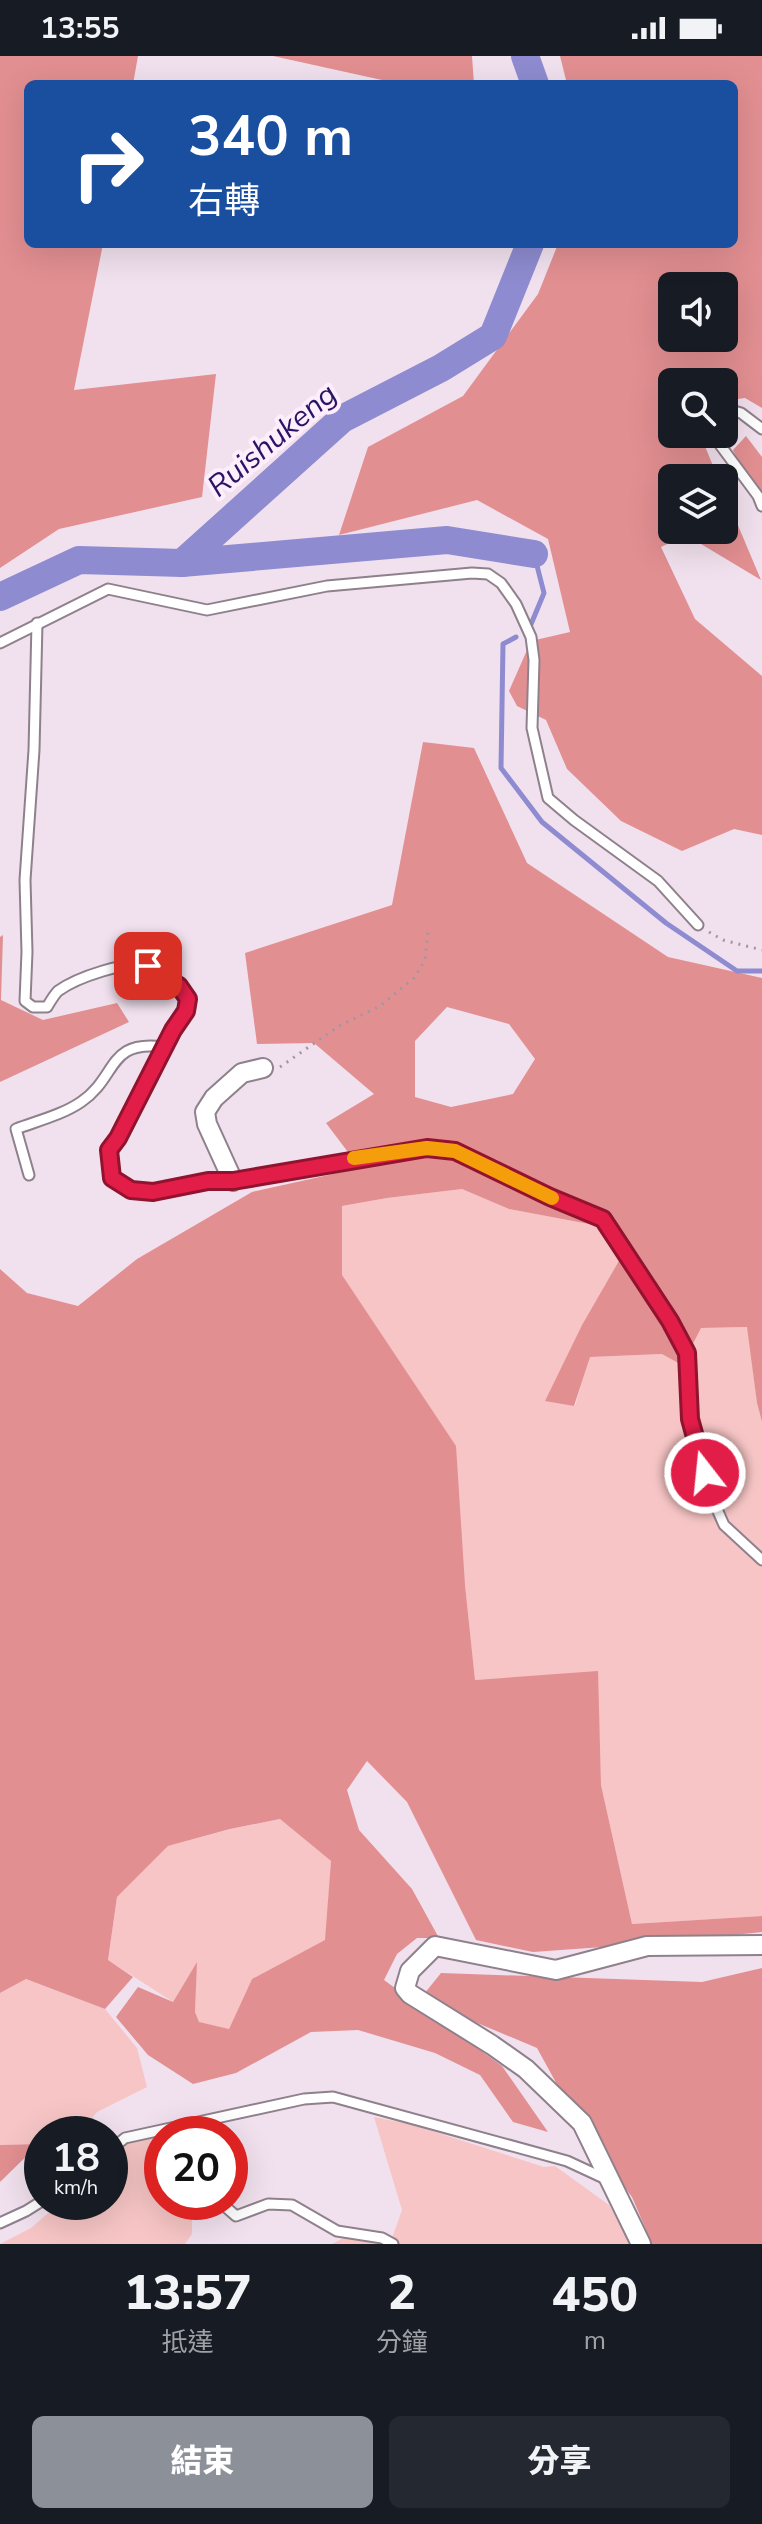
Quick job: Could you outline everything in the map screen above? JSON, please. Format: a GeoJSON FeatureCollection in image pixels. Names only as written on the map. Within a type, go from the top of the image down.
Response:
{"type":"FeatureCollection","features":[{"type":"Feature","properties":{"kind":"street"},"geometry":{"type":"LineString","coordinates":[[233,1181],[207,1124],[205,1112],[214,1098],[242,1073],[263,1068]]}},
{"type":"Feature","properties":{"kind":"street"},"geometry":{"type":"LineString","coordinates":[[641,2244],[582,2123],[526,2069],[410,1994],[405,1988],[410,1971],[435,1946],[556,1970],[647,1946],[762,1945]]}},
{"type":"Feature","properties":{"kind":"lane"},"geometry":{"type":"LineString","coordinates":[[738,412],[762,429]]}},
{"type":"Feature","properties":{"kind":"lane"},"geometry":{"type":"LineString","coordinates":[[722,448],[762,506]]}},
{"type":"Feature","properties":{"kind":"lane"},"geometry":{"type":"LineString","coordinates":[[0,643],[108,589],[207,610],[327,586],[488,574],[501,583],[516,604],[531,637],[534,660],[532,728],[548,798],[658,881],[698,925]]}},
{"type":"Feature","properties":{"kind":"lane"},"geometry":{"type":"LineString","coordinates":[[37,623],[34,750],[25,880],[25,1001],[33,1007],[47,1007],[56,992],[78,980],[123,967],[148,966],[179,986],[188,999],[186,1011],[109,1150],[112,1178],[131,1190],[153,1192],[208,1181],[233,1181],[346,1159],[427,1148],[441,1149],[455,1151],[603,1219],[670,1321],[687,1353],[690,1419],[713,1500],[724,1525],[762,1560]]}},
{"type":"Feature","properties":{"kind":"lane"},"geometry":{"type":"LineString","coordinates":[[29,1175],[16,1129],[80,1102],[97,1089],[122,1053],[144,1044],[164,1047]]}},
{"type":"Feature","properties":{"kind":"lane"},"geometry":{"type":"LineString","coordinates":[[228,2116],[304,2099],[333,2097],[567,2161],[611,2181]]}},
{"type":"Feature","properties":{"kind":"lane"},"geometry":{"type":"LineString","coordinates":[[248,2212],[268,2204],[292,2205],[337,2231],[382,2238],[393,2244]]}},
{"type":"Feature","properties":{"kind":"lane"},"geometry":{"type":"LineString","coordinates":[[0,2223],[24,2212]]}},
{"type":"Feature","properties":{"kind":"path"},"geometry":{"type":"LineString","coordinates":[[698,925],[723,940],[762,950]]}},
{"type":"Feature","properties":{"kind":"path"},"geometry":{"type":"LineString","coordinates":[[263,1068],[278,1068],[339,1026],[380,1006],[414,978],[425,960],[428,931]]}},
{"type":"Feature","properties":{"kind":"shaded area"},"geometry":{"type":"Polygon","coordinates":[[[0,56],[138,56],[134,80],[24,80],[24,248],[102,248],[74,390],[216,374],[202,497],[59,529],[0,568],[0,56]]]}},
{"type":"Feature","properties":{"kind":"shaded area"},"geometry":{"type":"Polygon","coordinates":[[[273,56],[472,56],[474,80],[382,80],[273,56]]]}},
{"type":"Feature","properties":{"kind":"shaded area"},"geometry":{"type":"Polygon","coordinates":[[[560,56],[762,56],[762,408],[745,398],[738,399],[738,368],[658,368],[658,448],[706,448],[712,464],[658,464],[658,544],[667,544],[661,547],[695,619],[762,676],[762,835],[734,829],[682,851],[621,821],[567,769],[546,720],[517,706],[509,691],[531,641],[570,632],[548,539],[477,500],[339,535],[368,447],[463,396],[538,294],[556,248],[738,248],[738,80],[566,80],[560,56]]]}},
{"type":"Feature","properties":{"kind":"shaded area"},"geometry":{"type":"Polygon","coordinates":[[[746,436],[762,457],[762,509],[733,450],[746,436]]]}},
{"type":"Feature","properties":{"kind":"shaded area"},"geometry":{"type":"Polygon","coordinates":[[[738,525],[761,580],[701,544],[738,544],[738,525]]]}},
{"type":"Feature","properties":{"kind":"shaded area"},"geometry":{"type":"Polygon","coordinates":[[[423,742],[474,748],[527,863],[668,957],[762,978],[762,1422],[747,1327],[701,1328],[682,1365],[662,1354],[590,1357],[574,1406],[545,1401],[582,1325],[620,1259],[610,1228],[509,1209],[462,1189],[342,1206],[342,1275],[456,1446],[475,1680],[598,1671],[601,1785],[632,1924],[762,1916],[762,1932],[659,1943],[533,1952],[476,1940],[407,1802],[367,1761],[347,1790],[359,1830],[412,1889],[439,1938],[417,1938],[397,1954],[384,1980],[502,2066],[548,2132],[513,2122],[480,2075],[435,2053],[358,2030],[311,2032],[236,2073],[193,2084],[148,2055],[116,2017],[138,1987],[173,2002],[197,1962],[195,2012],[199,2022],[229,2029],[252,1979],[325,1940],[331,1861],[280,1819],[168,1846],[117,1897],[108,1960],[133,1977],[105,2009],[26,1979],[0,1993],[0,1269],[27,1293],[78,1306],[137,1259],[252,1192],[360,1168],[326,1123],[374,1094],[314,1043],[257,1044],[245,953],[392,905],[423,742]],[[447,1007],[415,1041],[415,1097],[451,1107],[513,1094],[535,1059],[509,1024],[447,1007]]]}},
{"type":"Feature","properties":{"kind":"shaded area"},"geometry":{"type":"Polygon","coordinates":[[[3,935],[1,1000],[43,1020],[117,1003],[129,1022],[0,1082],[0,937],[3,935]]]}},
{"type":"Feature","properties":{"kind":"shaded area"},"geometry":{"type":"Polygon","coordinates":[[[462,1189],[509,1209],[610,1228],[620,1259],[582,1325],[546,1400],[575,1406],[589,1357],[662,1354],[701,1328],[748,1327],[762,1422],[762,1916],[632,1924],[601,1785],[597,1672],[475,1680],[465,1585],[342,1275],[342,1206],[462,1189]]]}},
{"type":"Feature","properties":{"kind":"shaded area"},"geometry":{"type":"Polygon","coordinates":[[[280,1819],[331,1861],[326,1940],[252,1979],[229,2029],[199,2023],[195,2012],[196,1964],[173,2002],[108,1960],[117,1897],[168,1846],[280,1819]]]}},
{"type":"Feature","properties":{"kind":"shaded area"},"geometry":{"type":"Polygon","coordinates":[[[762,1968],[762,2244],[652,2244],[632,2197],[587,2139],[537,2048],[420,1999],[441,1973],[702,1982],[762,1968]]]}},
{"type":"Feature","properties":{"kind":"shaded area"},"geometry":{"type":"Polygon","coordinates":[[[26,1979],[105,2009],[137,2048],[147,2087],[94,2116],[24,2116],[24,2144],[0,2145],[0,1993],[26,1979]]]}},
{"type":"Feature","properties":{"kind":"shaded area"},"geometry":{"type":"Polygon","coordinates":[[[374,2117],[413,2125],[544,2167],[555,2166],[609,2205],[631,2244],[332,2244],[353,2233],[391,2241],[402,2210],[374,2117]]]}},
{"type":"Feature","properties":{"kind":"shaded area"},"geometry":{"type":"Polygon","coordinates":[[[144,2140],[144,2220],[192,2220],[192,2234],[185,2244],[0,2244],[40,2220],[128,2220],[128,2143],[144,2140]]]}},
{"type":"Feature","properties":{"kind":"shaded area"},"geometry":{"type":"Polygon","coordinates":[[[24,2144],[24,2159],[0,2182],[0,2145],[24,2144]]]}},
{"type":"Feature","properties":{"kind":"waterway","name":"Ruishukeng"},"geometry":{"type":"LineString","coordinates":[[525,56],[534,80]]}},
{"type":"Feature","properties":{"kind":"waterway","name":"Ruishukeng"},"geometry":{"type":"LineString","coordinates":[[182,563],[342,419],[441,368],[493,336],[528,248]]}},
{"type":"Feature","properties":{"kind":"waterway"},"geometry":{"type":"LineString","coordinates":[[0,597],[79,560],[182,563],[447,540],[534,554]]}},
{"type":"Feature","properties":{"kind":"waterway"},"geometry":{"type":"LineString","coordinates":[[529,629],[544,593],[534,554]]}},
{"type":"Feature","properties":{"kind":"waterway"},"geometry":{"type":"LineString","coordinates":[[516,637],[503,644],[501,768],[542,822],[666,923],[737,971],[762,971]]}},
{"type":"Feature","properties":{"kind":"slow traffic"},"geometry":{"type":"LineString","coordinates":[[354,1158],[427,1148],[455,1151],[552,1198]]}},
{"type":"Feature","properties":{"kind":"route"},"geometry":{"type":"LineString","coordinates":[[148,966],[179,986],[188,999],[186,1011],[109,1150],[112,1178],[131,1190],[153,1192],[427,1148],[455,1151],[603,1219],[670,1321],[687,1353],[690,1419],[705,1473]]}}]}
